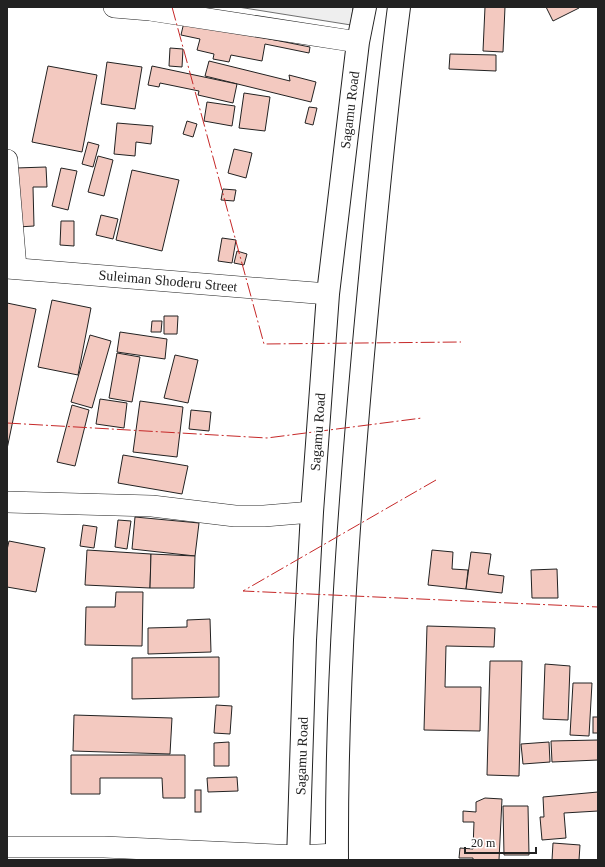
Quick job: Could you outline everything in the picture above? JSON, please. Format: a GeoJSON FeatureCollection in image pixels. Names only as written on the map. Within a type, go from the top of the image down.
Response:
{"type":"FeatureCollection","features":[{"type":"Feature","properties":{"kind":"highway","name":"Sagamu Road"},"geometry":{"type":"LineString","coordinates":[[298,858],[312,512],[328,294],[358,42],[365,7]]}},
{"type":"Feature","properties":{"kind":"highway"},"geometry":{"type":"LineString","coordinates":[[337,857],[338,718],[354,454],[387,95],[399,7]]}},
{"type":"Feature","properties":{"kind":"street"},"geometry":{"type":"LineString","coordinates":[[114,7],[158,12],[358,42]]}},
{"type":"Feature","properties":{"kind":"street"},"geometry":{"type":"LineString","coordinates":[[7,160],[11,268]]}},
{"type":"Feature","properties":{"kind":"street","name":"Suleiman Shoderu Street"},"geometry":{"type":"LineString","coordinates":[[11,268],[328,294]]}},
{"type":"Feature","properties":{"kind":"street"},"geometry":{"type":"LineString","coordinates":[[7,502],[152,506],[235,516],[264,516],[312,512]]}},
{"type":"Feature","properties":{"kind":"street"},"geometry":{"type":"LineString","coordinates":[[7,847],[104,846],[298,858],[337,857]]}},
{"type":"Feature","properties":{"kind":"shaded area"},"geometry":{"type":"Polygon","coordinates":[[[238,7],[353,7],[351,25],[238,7]]]}},
{"type":"Feature","properties":{"kind":"building"},"geometry":{"type":"Polygon","coordinates":[[[485,7],[505,7],[503,52],[483,51],[485,7]]]}},
{"type":"Feature","properties":{"kind":"building"},"geometry":{"type":"Polygon","coordinates":[[[546,7],[578,7],[579,8],[553,21],[546,7]]]}},
{"type":"Feature","properties":{"kind":"building"},"geometry":{"type":"Polygon","coordinates":[[[184,22],[310,47],[309,53],[265,44],[262,61],[231,55],[229,62],[213,59],[214,54],[197,50],[200,39],[181,35],[184,22]]]}},
{"type":"Feature","properties":{"kind":"building"},"geometry":{"type":"Polygon","coordinates":[[[170,48],[183,49],[182,67],[169,66],[170,48]]]}},
{"type":"Feature","properties":{"kind":"building"},"geometry":{"type":"Polygon","coordinates":[[[450,54],[496,55],[496,71],[449,69],[450,54]]]}},
{"type":"Feature","properties":{"kind":"building"},"geometry":{"type":"Polygon","coordinates":[[[209,61],[290,81],[289,75],[316,82],[311,102],[205,76],[209,61]]]}},
{"type":"Feature","properties":{"kind":"building"},"geometry":{"type":"Polygon","coordinates":[[[107,62],[142,67],[135,109],[101,104],[107,62]]]}},
{"type":"Feature","properties":{"kind":"building"},"geometry":{"type":"Polygon","coordinates":[[[48,66],[97,75],[82,152],[32,142],[48,66]]]}},
{"type":"Feature","properties":{"kind":"building"},"geometry":{"type":"Polygon","coordinates":[[[152,66],[237,84],[233,103],[198,95],[199,91],[160,83],[159,87],[148,85],[152,66]]]}},
{"type":"Feature","properties":{"kind":"building"},"geometry":{"type":"Polygon","coordinates":[[[244,93],[270,97],[265,131],[239,128],[244,93]]]}},
{"type":"Feature","properties":{"kind":"building"},"geometry":{"type":"Polygon","coordinates":[[[207,102],[235,106],[232,126],[204,121],[207,102]]]}},
{"type":"Feature","properties":{"kind":"building"},"geometry":{"type":"Polygon","coordinates":[[[309,107],[317,108],[313,125],[305,123],[309,107]]]}},
{"type":"Feature","properties":{"kind":"building"},"geometry":{"type":"Polygon","coordinates":[[[187,121],[197,124],[193,137],[183,134],[187,121]]]}},
{"type":"Feature","properties":{"kind":"building"},"geometry":{"type":"Polygon","coordinates":[[[117,123],[153,126],[151,144],[136,142],[135,156],[114,154],[117,123]]]}},
{"type":"Feature","properties":{"kind":"building"},"geometry":{"type":"Polygon","coordinates":[[[88,142],[99,145],[93,167],[82,164],[88,142]]]}},
{"type":"Feature","properties":{"kind":"building"},"geometry":{"type":"Polygon","coordinates":[[[234,149],[252,153],[246,178],[228,173],[234,149]]]}},
{"type":"Feature","properties":{"kind":"building"},"geometry":{"type":"Polygon","coordinates":[[[98,156],[113,160],[104,196],[88,192],[98,156]]]}},
{"type":"Feature","properties":{"kind":"building"},"geometry":{"type":"Polygon","coordinates":[[[46,167],[47,187],[33,187],[34,226],[18,227],[16,168],[46,167]]]}},
{"type":"Feature","properties":{"kind":"building"},"geometry":{"type":"Polygon","coordinates":[[[61,168],[77,171],[68,210],[52,206],[61,168]]]}},
{"type":"Feature","properties":{"kind":"building"},"geometry":{"type":"Polygon","coordinates":[[[132,170],[179,180],[162,251],[116,240],[132,170]]]}},
{"type":"Feature","properties":{"kind":"building"},"geometry":{"type":"Polygon","coordinates":[[[223,189],[236,190],[234,201],[221,200],[223,189]]]}},
{"type":"Feature","properties":{"kind":"building"},"geometry":{"type":"Polygon","coordinates":[[[101,215],[118,219],[113,239],[96,235],[101,215]]]}},
{"type":"Feature","properties":{"kind":"building"},"geometry":{"type":"Polygon","coordinates":[[[61,221],[74,221],[74,246],[60,245],[61,221]]]}},
{"type":"Feature","properties":{"kind":"building"},"geometry":{"type":"Polygon","coordinates":[[[222,238],[236,240],[232,263],[218,261],[222,238]]]}},
{"type":"Feature","properties":{"kind":"building"},"geometry":{"type":"Polygon","coordinates":[[[237,251],[247,254],[244,265],[234,263],[237,251]]]}},
{"type":"Feature","properties":{"kind":"building"},"geometry":{"type":"Polygon","coordinates":[[[52,300],[91,308],[78,375],[38,367],[52,300]]]}},
{"type":"Feature","properties":{"kind":"building"},"geometry":{"type":"Polygon","coordinates":[[[7,303],[36,309],[7,449],[7,303]]]}},
{"type":"Feature","properties":{"kind":"building"},"geometry":{"type":"Polygon","coordinates":[[[164,316],[178,316],[177,334],[164,334],[164,316]]]}},
{"type":"Feature","properties":{"kind":"building"},"geometry":{"type":"Polygon","coordinates":[[[152,321],[162,321],[161,332],[151,332],[152,321]]]}},
{"type":"Feature","properties":{"kind":"building"},"geometry":{"type":"Polygon","coordinates":[[[120,332],[167,339],[165,359],[117,352],[120,332]]]}},
{"type":"Feature","properties":{"kind":"building"},"geometry":{"type":"Polygon","coordinates":[[[90,335],[111,341],[92,408],[71,402],[90,335]]]}},
{"type":"Feature","properties":{"kind":"building"},"geometry":{"type":"Polygon","coordinates":[[[117,353],[140,357],[132,402],[109,398],[117,353]]]}},
{"type":"Feature","properties":{"kind":"building"},"geometry":{"type":"Polygon","coordinates":[[[175,355],[198,360],[188,403],[164,398],[175,355]]]}},
{"type":"Feature","properties":{"kind":"building"},"geometry":{"type":"Polygon","coordinates":[[[100,399],[127,403],[124,428],[96,424],[100,399]]]}},
{"type":"Feature","properties":{"kind":"building"},"geometry":{"type":"Polygon","coordinates":[[[140,401],[183,407],[177,457],[133,452],[140,401]]]}},
{"type":"Feature","properties":{"kind":"building"},"geometry":{"type":"Polygon","coordinates":[[[72,405],[89,410],[75,466],[57,462],[72,405]]]}},
{"type":"Feature","properties":{"kind":"building"},"geometry":{"type":"Polygon","coordinates":[[[191,410],[211,412],[209,431],[189,429],[191,410]]]}},
{"type":"Feature","properties":{"kind":"building"},"geometry":{"type":"Polygon","coordinates":[[[123,455],[188,466],[182,494],[118,483],[123,455]]]}},
{"type":"Feature","properties":{"kind":"building"},"geometry":{"type":"Polygon","coordinates":[[[135,517],[199,523],[195,556],[132,549],[135,517]]]}},
{"type":"Feature","properties":{"kind":"building"},"geometry":{"type":"Polygon","coordinates":[[[118,520],[131,521],[127,549],[115,547],[118,520]]]}},
{"type":"Feature","properties":{"kind":"building"},"geometry":{"type":"Polygon","coordinates":[[[83,525],[97,527],[94,548],[80,546],[83,525]]]}},
{"type":"Feature","properties":{"kind":"building"},"geometry":{"type":"Polygon","coordinates":[[[9,541],[45,548],[36,592],[7,587],[7,550],[9,541]]]}},
{"type":"Feature","properties":{"kind":"building"},"geometry":{"type":"Polygon","coordinates":[[[87,550],[151,554],[150,588],[85,585],[87,550]]]}},
{"type":"Feature","properties":{"kind":"building"},"geometry":{"type":"Polygon","coordinates":[[[432,550],[453,552],[452,569],[468,570],[466,589],[428,585],[432,550]]]}},
{"type":"Feature","properties":{"kind":"building"},"geometry":{"type":"Polygon","coordinates":[[[471,552],[491,554],[488,574],[504,576],[502,593],[466,589],[471,552]]]}},
{"type":"Feature","properties":{"kind":"building"},"geometry":{"type":"Polygon","coordinates":[[[151,554],[195,556],[194,588],[150,588],[151,554]]]}},
{"type":"Feature","properties":{"kind":"building"},"geometry":{"type":"Polygon","coordinates":[[[557,569],[558,598],[532,598],[531,570],[557,569]]]}},
{"type":"Feature","properties":{"kind":"building"},"geometry":{"type":"Polygon","coordinates":[[[116,592],[143,592],[142,646],[85,645],[86,607],[115,607],[116,592]]]}},
{"type":"Feature","properties":{"kind":"building"},"geometry":{"type":"Polygon","coordinates":[[[210,619],[211,652],[148,654],[148,628],[187,627],[187,620],[210,619]]]}},
{"type":"Feature","properties":{"kind":"building"},"geometry":{"type":"Polygon","coordinates":[[[427,626],[495,628],[494,647],[446,646],[445,687],[481,687],[480,731],[424,730],[427,626]]]}},
{"type":"Feature","properties":{"kind":"building"},"geometry":{"type":"Polygon","coordinates":[[[219,657],[219,697],[132,699],[132,658],[219,657]]]}},
{"type":"Feature","properties":{"kind":"building"},"geometry":{"type":"Polygon","coordinates":[[[490,661],[522,661],[519,776],[487,775],[490,661]]]}},
{"type":"Feature","properties":{"kind":"building"},"geometry":{"type":"Polygon","coordinates":[[[545,664],[570,666],[568,720],[543,719],[545,664]]]}},
{"type":"Feature","properties":{"kind":"building"},"geometry":{"type":"Polygon","coordinates":[[[573,683],[592,683],[589,736],[570,735],[573,683]]]}},
{"type":"Feature","properties":{"kind":"building"},"geometry":{"type":"Polygon","coordinates":[[[216,705],[232,706],[230,734],[214,733],[216,705]]]}},
{"type":"Feature","properties":{"kind":"building"},"geometry":{"type":"Polygon","coordinates":[[[74,715],[172,718],[170,754],[73,751],[74,715]]]}},
{"type":"Feature","properties":{"kind":"building"},"geometry":{"type":"Polygon","coordinates":[[[593,717],[598,717],[598,733],[593,733],[593,717]]]}},
{"type":"Feature","properties":{"kind":"building"},"geometry":{"type":"Polygon","coordinates":[[[598,740],[598,760],[552,762],[551,741],[598,740]]]}},
{"type":"Feature","properties":{"kind":"building"},"geometry":{"type":"Polygon","coordinates":[[[229,742],[229,766],[214,766],[214,743],[229,742]]]}},
{"type":"Feature","properties":{"kind":"building"},"geometry":{"type":"Polygon","coordinates":[[[549,742],[550,762],[523,764],[521,744],[549,742]]]}},
{"type":"Feature","properties":{"kind":"building"},"geometry":{"type":"Polygon","coordinates":[[[71,755],[185,755],[185,798],[163,798],[162,778],[100,778],[100,794],[71,794],[71,755]]]}},
{"type":"Feature","properties":{"kind":"building"},"geometry":{"type":"Polygon","coordinates":[[[237,777],[238,791],[208,792],[207,778],[237,777]]]}},
{"type":"Feature","properties":{"kind":"building"},"geometry":{"type":"Polygon","coordinates":[[[195,790],[201,790],[201,812],[195,812],[195,790]]]}},
{"type":"Feature","properties":{"kind":"building"},"geometry":{"type":"Polygon","coordinates":[[[598,792],[598,811],[564,813],[566,838],[542,840],[540,817],[544,817],[543,797],[598,792]]]}},
{"type":"Feature","properties":{"kind":"building"},"geometry":{"type":"Polygon","coordinates":[[[485,798],[502,799],[499,860],[473,860],[473,858],[459,858],[460,848],[473,849],[474,822],[463,822],[463,811],[476,812],[476,802],[485,798]]]}},
{"type":"Feature","properties":{"kind":"building"},"geometry":{"type":"Polygon","coordinates":[[[503,806],[528,806],[529,855],[504,855],[503,806]]]}},
{"type":"Feature","properties":{"kind":"building"},"geometry":{"type":"Polygon","coordinates":[[[553,843],[580,845],[579,860],[552,860],[553,843]]]}},
{"type":"Feature","properties":{"kind":"power"},"geometry":{"type":"LineString","coordinates":[[172,7],[264,344],[461,342]]}},
{"type":"Feature","properties":{"kind":"power"},"geometry":{"type":"LineString","coordinates":[[7,423],[267,438],[422,418]]}},
{"type":"Feature","properties":{"kind":"power"},"geometry":{"type":"LineString","coordinates":[[436,480],[243,591],[598,607]]}}]}
